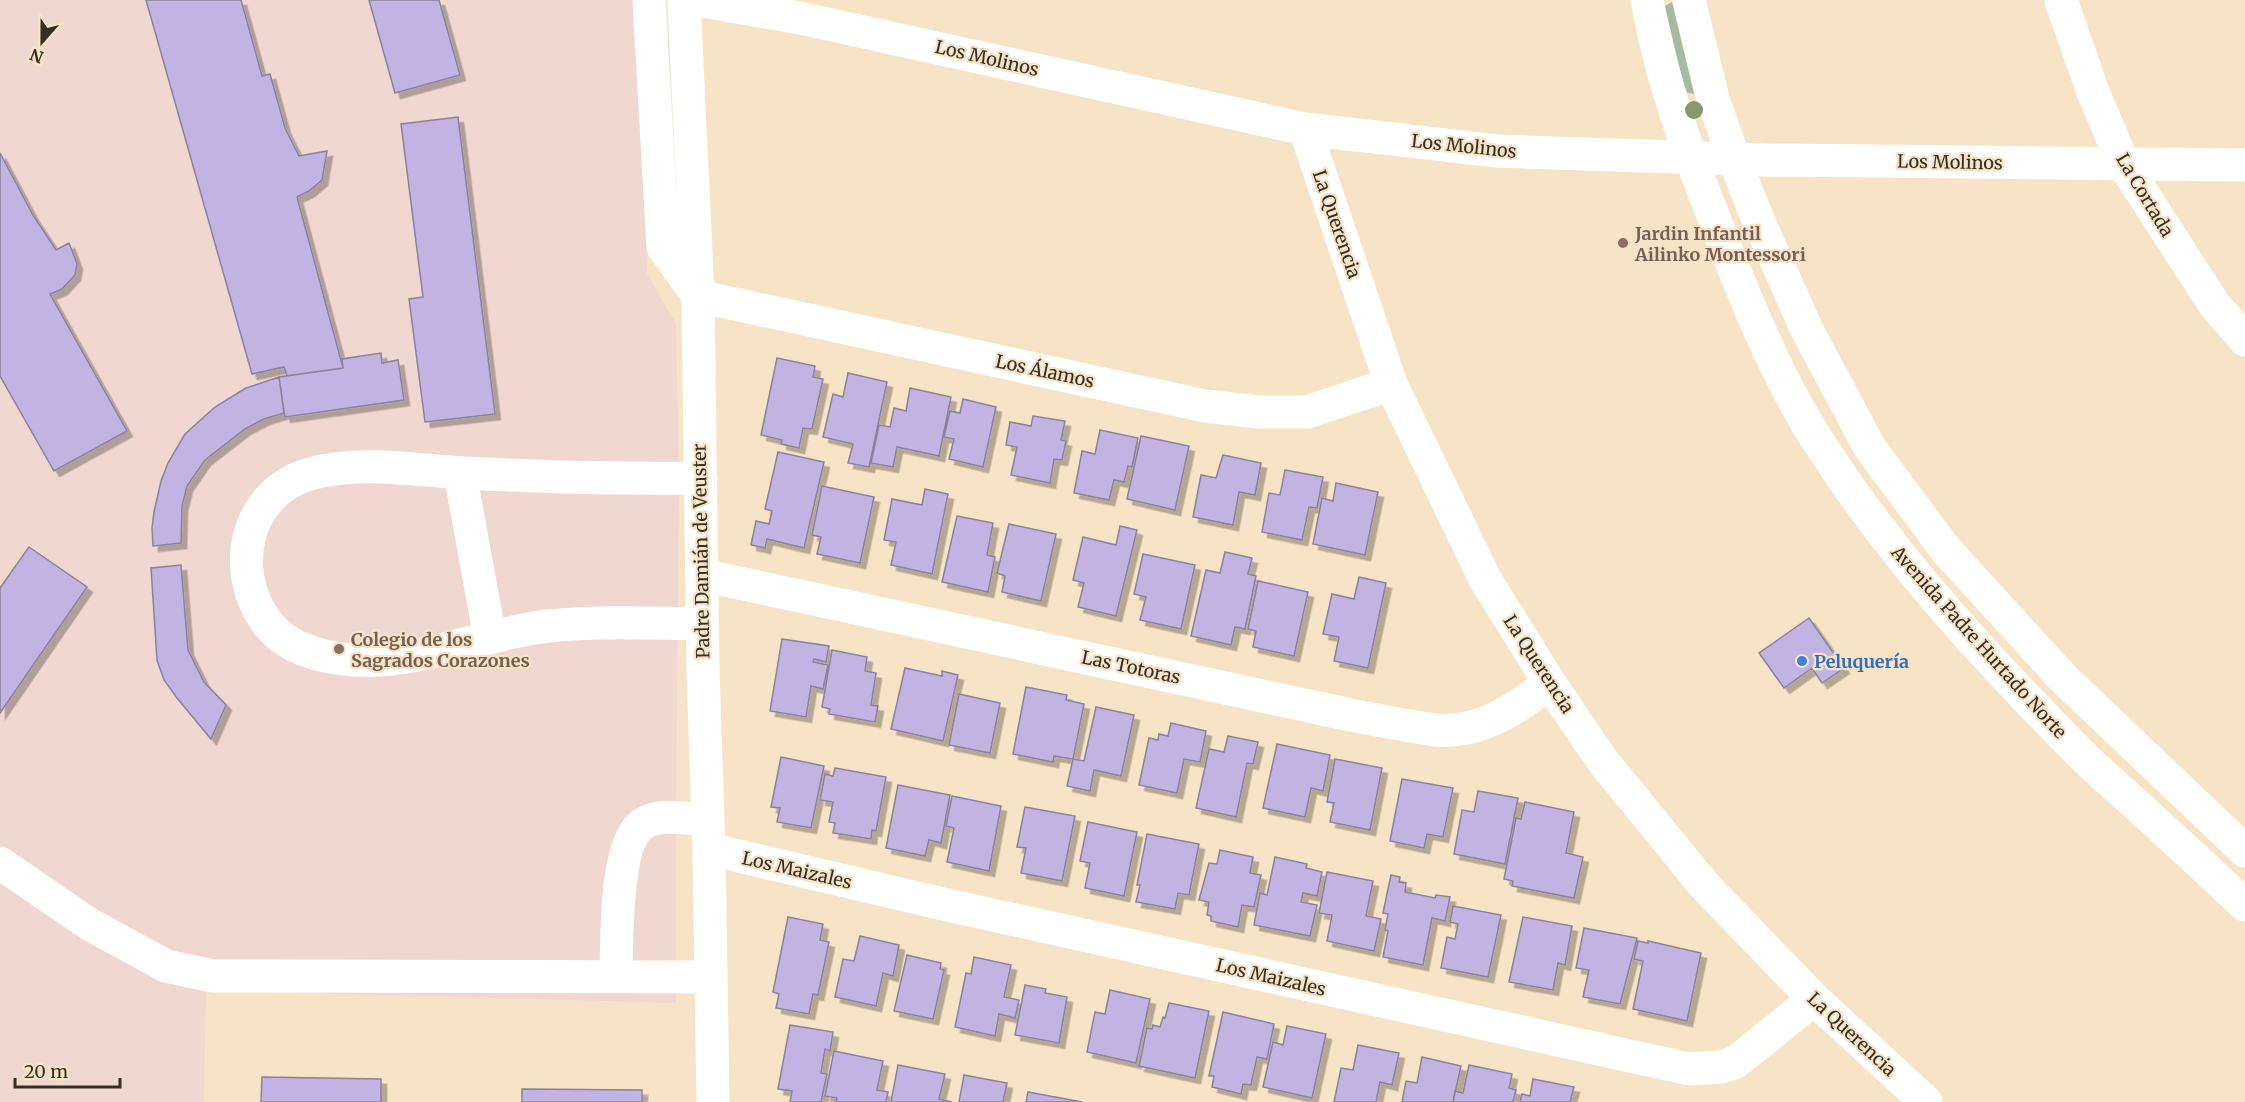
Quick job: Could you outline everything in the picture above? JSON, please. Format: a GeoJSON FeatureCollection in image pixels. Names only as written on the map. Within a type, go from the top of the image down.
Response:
{"type":"FeatureCollection","features":[{"type":"Feature","properties":{"kind":"street"},"geometry":{"type":"LineString","coordinates":[[649,0],[663,247],[698,296]]}},
{"type":"Feature","properties":{"kind":"street","name":"Padre Damián de Veuster"},"geometry":{"type":"LineString","coordinates":[[684,0],[698,296],[702,624],[713,1102]]}},
{"type":"Feature","properties":{"kind":"street","name":"Los Molinos"},"geometry":{"type":"LineString","coordinates":[[697,0],[823,22],[1305,129],[1497,151],[1734,159],[2245,165]]}},
{"type":"Feature","properties":{"kind":"street","name":"Avenida Padre Hurtado Norte"},"geometry":{"type":"LineString","coordinates":[[1647,0],[1670,100],[1690,157],[1745,298],[1812,432],[1856,498],[1904,561],[1948,612],[2074,748],[2245,905]]}},
{"type":"Feature","properties":{"kind":"street","name":"Avenida Padre Hurtado Norte"},"geometry":{"type":"LineString","coordinates":[[1689,0],[1713,99],[1759,222],[1807,330],[1870,448],[1946,550],[2063,678],[2245,851]]}},
{"type":"Feature","properties":{"kind":"street","name":"La Cortada"},"geometry":{"type":"LineString","coordinates":[[2061,0],[2092,92],[2123,164],[2214,304],[2245,340]]}},
{"type":"Feature","properties":{"kind":"street","name":"La Querencia"},"geometry":{"type":"LineString","coordinates":[[1305,129],[1391,384],[1485,579],[1549,682],[1602,760],[1704,885],[1814,999],[1926,1102]]}},
{"type":"Feature","properties":{"kind":"street","name":"Los Álamos"},"geometry":{"type":"LineString","coordinates":[[698,296],[1205,406],[1259,412],[1307,412],[1391,384]]}},
{"type":"Feature","properties":{"kind":"street"},"geometry":{"type":"LineString","coordinates":[[700,478],[573,478],[356,467],[310,474],[281,487],[262,505],[251,527],[247,551],[249,580],[256,603],[266,622],[301,650],[333,658],[363,662],[399,658],[547,626],[702,624]]}},
{"type":"Feature","properties":{"kind":"street"},"geometry":{"type":"LineString","coordinates":[[460,472],[490,638]]}},
{"type":"Feature","properties":{"kind":"street","name":"Las Totoras"},"geometry":{"type":"LineString","coordinates":[[702,575],[1360,717],[1439,730],[1481,724],[1500,716],[1534,695],[1549,682]]}},
{"type":"Feature","properties":{"kind":"street","name":"Los Maizales"},"geometry":{"type":"LineString","coordinates":[[616,977],[620,882],[629,839],[645,822],[659,818],[708,835],[943,904],[1689,1069],[1720,1067],[1736,1062],[1814,999]]}},
{"type":"Feature","properties":{"kind":"street"},"geometry":{"type":"LineString","coordinates":[[0,862],[89,924],[166,966],[213,976],[711,977]]}},
{"type":"Feature","properties":{"kind":"shaded area","name":"Colegio de los Sagrados Corazones"},"geometry":{"type":"Polygon","coordinates":[[[0,0],[638,0],[647,274],[676,324],[679,477],[676,1003],[206,990],[204,1102],[0,1102],[0,0]]]}},
{"type":"Feature","properties":{"kind":"green space"},"geometry":{"type":"Polygon","coordinates":[[[1672,2],[1694,94],[1685,92],[1665,6],[1672,2]]]}},
{"type":"Feature","properties":{"kind":"building"},"geometry":{"type":"Polygon","coordinates":[[[146,0],[241,0],[262,76],[270,74],[285,128],[299,156],[327,151],[322,180],[297,197],[343,368],[287,376],[284,367],[252,374],[146,0]]]}},
{"type":"Feature","properties":{"kind":"building"},"geometry":{"type":"Polygon","coordinates":[[[369,0],[439,0],[460,75],[395,93],[369,0]]]}},
{"type":"Feature","properties":{"kind":"building"},"geometry":{"type":"Polygon","coordinates":[[[458,117],[495,414],[425,422],[409,299],[423,297],[401,124],[458,117]]]}},
{"type":"Feature","properties":{"kind":"building"},"geometry":{"type":"Polygon","coordinates":[[[0,153],[33,215],[56,250],[69,243],[77,264],[75,275],[62,289],[50,294],[127,431],[54,471],[0,376],[0,153]]]}},
{"type":"Feature","properties":{"kind":"building"},"geometry":{"type":"Polygon","coordinates":[[[381,353],[382,363],[398,360],[404,400],[285,417],[279,377],[343,368],[342,359],[381,353]]]}},
{"type":"Feature","properties":{"kind":"building"},"geometry":{"type":"Polygon","coordinates":[[[777,358],[815,366],[813,377],[823,379],[812,429],[803,428],[799,448],[781,444],[782,440],[761,435],[777,358]]]}},
{"type":"Feature","properties":{"kind":"building"},"geometry":{"type":"Polygon","coordinates":[[[848,373],[887,382],[869,467],[848,463],[853,444],[823,437],[833,394],[843,397],[848,373]]]}},
{"type":"Feature","properties":{"kind":"building"},"geometry":{"type":"Polygon","coordinates":[[[279,377],[284,413],[264,419],[245,429],[205,460],[187,486],[182,506],[181,543],[153,546],[152,528],[161,481],[168,463],[185,434],[215,407],[246,388],[279,377]]]}},
{"type":"Feature","properties":{"kind":"building"},"geometry":{"type":"Polygon","coordinates":[[[910,388],[951,397],[939,456],[897,447],[893,467],[871,463],[879,425],[890,427],[894,408],[906,411],[910,388]]]}},
{"type":"Feature","properties":{"kind":"building"},"geometry":{"type":"Polygon","coordinates":[[[963,399],[996,407],[983,467],[949,459],[954,439],[944,437],[950,411],[960,413],[963,399]]]}},
{"type":"Feature","properties":{"kind":"building"},"geometry":{"type":"Polygon","coordinates":[[[1033,416],[1065,421],[1061,440],[1066,441],[1062,460],[1054,459],[1050,483],[1011,475],[1017,447],[1006,445],[1010,422],[1031,426],[1033,416]]]}},
{"type":"Feature","properties":{"kind":"building"},"geometry":{"type":"Polygon","coordinates":[[[1100,430],[1138,438],[1132,467],[1128,466],[1124,482],[1114,480],[1109,500],[1074,493],[1082,451],[1095,454],[1100,430]]]}},
{"type":"Feature","properties":{"kind":"building"},"geometry":{"type":"Polygon","coordinates":[[[1141,436],[1189,446],[1175,510],[1127,499],[1141,436]]]}},
{"type":"Feature","properties":{"kind":"building"},"geometry":{"type":"Polygon","coordinates":[[[778,452],[824,462],[804,548],[767,539],[765,548],[751,545],[756,521],[769,524],[772,511],[765,509],[778,452]]]}},
{"type":"Feature","properties":{"kind":"building"},"geometry":{"type":"Polygon","coordinates":[[[1223,455],[1261,463],[1255,495],[1239,492],[1233,525],[1193,517],[1201,475],[1216,478],[1223,455]]]}},
{"type":"Feature","properties":{"kind":"building"},"geometry":{"type":"Polygon","coordinates":[[[1285,470],[1323,477],[1317,508],[1309,507],[1302,540],[1262,532],[1269,493],[1280,495],[1285,470]]]}},
{"type":"Feature","properties":{"kind":"building"},"geometry":{"type":"Polygon","coordinates":[[[1336,483],[1378,492],[1365,555],[1313,544],[1322,498],[1333,501],[1336,483]]]}},
{"type":"Feature","properties":{"kind":"building"},"geometry":{"type":"Polygon","coordinates":[[[822,486],[874,497],[860,563],[817,554],[821,537],[812,535],[822,486]]]}},
{"type":"Feature","properties":{"kind":"building"},"geometry":{"type":"Polygon","coordinates":[[[925,489],[948,494],[932,574],[891,565],[896,542],[884,540],[892,499],[922,505],[925,489]]]}},
{"type":"Feature","properties":{"kind":"building"},"geometry":{"type":"Polygon","coordinates":[[[957,516],[993,523],[987,555],[995,557],[988,592],[942,582],[957,516]]]}},
{"type":"Feature","properties":{"kind":"building"},"geometry":{"type":"Polygon","coordinates":[[[1009,524],[1056,534],[1041,601],[1002,592],[1005,576],[997,573],[1009,524]]]}},
{"type":"Feature","properties":{"kind":"building"},"geometry":{"type":"Polygon","coordinates":[[[1120,526],[1137,530],[1116,616],[1078,607],[1084,583],[1073,580],[1083,537],[1116,545],[1120,526]]]}},
{"type":"Feature","properties":{"kind":"building"},"geometry":{"type":"Polygon","coordinates":[[[29,547],[87,587],[0,713],[0,588],[29,547]]]}},
{"type":"Feature","properties":{"kind":"building"},"geometry":{"type":"Polygon","coordinates":[[[1225,552],[1252,558],[1248,574],[1256,576],[1245,629],[1235,627],[1231,645],[1191,636],[1206,570],[1220,573],[1225,552]]]}},
{"type":"Feature","properties":{"kind":"building"},"geometry":{"type":"Polygon","coordinates":[[[1143,554],[1195,565],[1181,629],[1140,620],[1146,597],[1134,594],[1143,554]]]}},
{"type":"Feature","properties":{"kind":"building"},"geometry":{"type":"Polygon","coordinates":[[[181,565],[188,650],[204,682],[226,705],[211,739],[164,680],[157,660],[151,568],[181,565]]]}},
{"type":"Feature","properties":{"kind":"building"},"geometry":{"type":"Polygon","coordinates":[[[1359,577],[1386,583],[1368,668],[1334,661],[1339,637],[1323,634],[1332,594],[1354,599],[1359,577]]]}},
{"type":"Feature","properties":{"kind":"building"},"geometry":{"type":"Polygon","coordinates":[[[1258,581],[1308,592],[1294,656],[1253,647],[1256,631],[1248,629],[1258,581]]]}},
{"type":"Feature","properties":{"kind":"building","name":"Peluquería"},"geometry":{"type":"Polygon","coordinates":[[[1809,618],[1844,668],[1822,683],[1812,668],[1784,688],[1759,653],[1809,618]]]}},
{"type":"Feature","properties":{"kind":"building"},"geometry":{"type":"Polygon","coordinates":[[[782,639],[829,646],[826,662],[814,659],[813,662],[828,665],[823,689],[811,686],[806,717],[770,711],[782,639]]]}},
{"type":"Feature","properties":{"kind":"building"},"geometry":{"type":"Polygon","coordinates":[[[832,650],[867,657],[865,671],[876,673],[871,705],[878,706],[875,722],[829,714],[830,709],[822,707],[832,650]]]}},
{"type":"Feature","properties":{"kind":"building"},"geometry":{"type":"Polygon","coordinates":[[[905,668],[942,676],[942,671],[958,675],[943,741],[891,729],[905,668]]]}},
{"type":"Feature","properties":{"kind":"building"},"geometry":{"type":"Polygon","coordinates":[[[1026,687],[1067,695],[1066,700],[1084,704],[1073,759],[1054,756],[1053,762],[1013,754],[1026,687]]]}},
{"type":"Feature","properties":{"kind":"building"},"geometry":{"type":"Polygon","coordinates":[[[959,694],[1000,703],[990,753],[949,745],[959,694]]]}},
{"type":"Feature","properties":{"kind":"building"},"geometry":{"type":"Polygon","coordinates":[[[1096,707],[1134,715],[1121,776],[1094,770],[1090,791],[1067,786],[1073,759],[1084,761],[1096,707]]]}},
{"type":"Feature","properties":{"kind":"building"},"geometry":{"type":"Polygon","coordinates":[[[1171,723],[1206,731],[1200,762],[1184,759],[1177,793],[1139,785],[1149,738],[1158,740],[1159,734],[1168,736],[1171,723]]]}},
{"type":"Feature","properties":{"kind":"building"},"geometry":{"type":"Polygon","coordinates":[[[1228,736],[1258,742],[1253,764],[1247,763],[1236,817],[1196,808],[1209,749],[1224,752],[1228,736]]]}},
{"type":"Feature","properties":{"kind":"building"},"geometry":{"type":"Polygon","coordinates":[[[1277,744],[1330,755],[1323,791],[1311,788],[1305,817],[1263,808],[1277,744]]]}},
{"type":"Feature","properties":{"kind":"building"},"geometry":{"type":"Polygon","coordinates":[[[781,757],[824,766],[811,828],[777,822],[780,808],[771,807],[781,757]]]}},
{"type":"Feature","properties":{"kind":"building"},"geometry":{"type":"Polygon","coordinates":[[[1335,759],[1382,768],[1370,830],[1330,822],[1334,803],[1327,802],[1335,759]]]}},
{"type":"Feature","properties":{"kind":"building"},"geometry":{"type":"Polygon","coordinates":[[[835,768],[886,777],[876,831],[872,830],[871,839],[833,833],[835,823],[829,822],[833,802],[820,800],[825,774],[833,776],[835,768]]]}},
{"type":"Feature","properties":{"kind":"building"},"geometry":{"type":"Polygon","coordinates":[[[1402,779],[1453,788],[1443,837],[1427,834],[1424,848],[1390,841],[1402,779]]]}},
{"type":"Feature","properties":{"kind":"building"},"geometry":{"type":"Polygon","coordinates":[[[898,785],[950,795],[941,843],[929,840],[925,856],[886,848],[898,785]]]}},
{"type":"Feature","properties":{"kind":"building"},"geometry":{"type":"Polygon","coordinates":[[[1478,791],[1518,798],[1505,864],[1454,854],[1462,810],[1474,812],[1478,791]]]}},
{"type":"Feature","properties":{"kind":"building"},"geometry":{"type":"Polygon","coordinates":[[[952,796],[1001,806],[989,871],[947,862],[954,828],[946,826],[952,796]]]}},
{"type":"Feature","properties":{"kind":"building"},"geometry":{"type":"Polygon","coordinates":[[[1525,802],[1574,812],[1566,853],[1583,857],[1574,898],[1512,886],[1513,881],[1504,879],[1516,818],[1521,819],[1525,802]]]}},
{"type":"Feature","properties":{"kind":"building"},"geometry":{"type":"Polygon","coordinates":[[[1025,807],[1075,816],[1062,881],[1021,873],[1026,848],[1017,847],[1025,807]]]}},
{"type":"Feature","properties":{"kind":"building"},"geometry":{"type":"Polygon","coordinates":[[[1088,822],[1137,832],[1124,896],[1085,888],[1090,863],[1080,861],[1088,822]]]}},
{"type":"Feature","properties":{"kind":"building"},"geometry":{"type":"Polygon","coordinates":[[[1147,834],[1199,844],[1189,895],[1178,893],[1175,909],[1136,902],[1147,834]]]}},
{"type":"Feature","properties":{"kind":"building"},"geometry":{"type":"Polygon","coordinates":[[[1220,850],[1253,857],[1250,873],[1261,875],[1254,907],[1242,905],[1238,927],[1211,921],[1211,916],[1207,915],[1209,902],[1199,900],[1209,863],[1217,864],[1220,850]]]}},
{"type":"Feature","properties":{"kind":"building"},"geometry":{"type":"Polygon","coordinates":[[[1275,857],[1307,864],[1306,868],[1322,872],[1317,896],[1303,893],[1301,902],[1317,905],[1310,936],[1254,925],[1260,893],[1267,895],[1275,857]]]}},
{"type":"Feature","properties":{"kind":"building"},"geometry":{"type":"Polygon","coordinates":[[[1327,872],[1373,881],[1366,916],[1381,919],[1374,951],[1327,941],[1332,915],[1319,913],[1327,872]]]}},
{"type":"Feature","properties":{"kind":"building"},"geometry":{"type":"Polygon","coordinates":[[[1391,875],[1400,877],[1399,882],[1406,883],[1405,892],[1435,898],[1436,895],[1450,897],[1445,921],[1432,918],[1423,965],[1383,957],[1388,931],[1385,930],[1388,914],[1383,913],[1391,875]]]}},
{"type":"Feature","properties":{"kind":"building"},"geometry":{"type":"Polygon","coordinates":[[[1453,906],[1501,915],[1488,977],[1441,968],[1447,937],[1455,939],[1458,924],[1450,922],[1453,906]]]}},
{"type":"Feature","properties":{"kind":"building"},"geometry":{"type":"Polygon","coordinates":[[[788,917],[823,924],[820,940],[829,942],[818,995],[813,994],[809,1014],[776,1008],[779,994],[773,992],[788,917]]]}},
{"type":"Feature","properties":{"kind":"building"},"geometry":{"type":"Polygon","coordinates":[[[1523,917],[1572,926],[1565,965],[1558,963],[1553,990],[1509,982],[1523,917]]]}},
{"type":"Feature","properties":{"kind":"building"},"geometry":{"type":"Polygon","coordinates":[[[1584,928],[1637,938],[1620,1004],[1583,997],[1589,970],[1576,968],[1584,928]]]}},
{"type":"Feature","properties":{"kind":"building"},"geometry":{"type":"Polygon","coordinates":[[[860,936],[899,945],[893,976],[883,973],[876,1006],[835,997],[843,959],[854,961],[860,936]]]}},
{"type":"Feature","properties":{"kind":"building"},"geometry":{"type":"Polygon","coordinates":[[[1638,941],[1648,943],[1648,941],[1701,953],[1687,1021],[1633,1009],[1643,961],[1634,959],[1638,941]]]}},
{"type":"Feature","properties":{"kind":"building"},"geometry":{"type":"Polygon","coordinates":[[[907,955],[941,963],[940,969],[944,970],[933,1019],[894,1011],[907,955]]]}},
{"type":"Feature","properties":{"kind":"building"},"geometry":{"type":"Polygon","coordinates":[[[974,957],[1011,965],[1004,997],[1019,1000],[1015,1018],[999,1014],[995,1036],[955,1027],[966,973],[971,974],[974,957]]]}},
{"type":"Feature","properties":{"kind":"building"},"geometry":{"type":"Polygon","coordinates":[[[1025,985],[1046,989],[1045,993],[1067,997],[1059,1043],[1015,1035],[1025,985]]]}},
{"type":"Feature","properties":{"kind":"building"},"geometry":{"type":"Polygon","coordinates":[[[1110,990],[1150,999],[1136,1063],[1087,1052],[1095,1012],[1105,1014],[1110,990]]]}},
{"type":"Feature","properties":{"kind":"building"},"geometry":{"type":"Polygon","coordinates":[[[1169,1003],[1209,1011],[1195,1078],[1139,1066],[1147,1028],[1152,1029],[1153,1025],[1160,1027],[1169,1003]]]}},
{"type":"Feature","properties":{"kind":"building"},"geometry":{"type":"Polygon","coordinates":[[[1223,1012],[1274,1024],[1267,1059],[1257,1057],[1251,1085],[1243,1084],[1241,1094],[1212,1087],[1214,1076],[1209,1076],[1223,1012]]]}},
{"type":"Feature","properties":{"kind":"building"},"geometry":{"type":"Polygon","coordinates":[[[790,1025],[833,1032],[830,1051],[825,1049],[821,1073],[827,1074],[821,1102],[790,1102],[792,1091],[778,1089],[790,1025]]]}},
{"type":"Feature","properties":{"kind":"building"},"geometry":{"type":"Polygon","coordinates":[[[1287,1026],[1326,1034],[1312,1098],[1263,1087],[1273,1042],[1283,1045],[1287,1026]]]}},
{"type":"Feature","properties":{"kind":"building"},"geometry":{"type":"Polygon","coordinates":[[[1358,1045],[1399,1053],[1392,1085],[1380,1082],[1376,1102],[1334,1102],[1341,1068],[1353,1070],[1358,1045]]]}},
{"type":"Feature","properties":{"kind":"building"},"geometry":{"type":"Polygon","coordinates":[[[834,1051],[883,1061],[877,1090],[888,1092],[886,1102],[836,1102],[837,1098],[825,1096],[834,1051]]]}},
{"type":"Feature","properties":{"kind":"building"},"geometry":{"type":"Polygon","coordinates":[[[1422,1057],[1461,1066],[1453,1102],[1402,1102],[1406,1081],[1417,1083],[1422,1057]]]}},
{"type":"Feature","properties":{"kind":"building"},"geometry":{"type":"Polygon","coordinates":[[[898,1065],[945,1074],[939,1099],[952,1102],[891,1102],[898,1065]]]}},
{"type":"Feature","properties":{"kind":"building"},"geometry":{"type":"Polygon","coordinates":[[[1469,1065],[1512,1074],[1509,1088],[1516,1090],[1513,1102],[1453,1102],[1455,1091],[1463,1093],[1469,1065]]]}},
{"type":"Feature","properties":{"kind":"building"},"geometry":{"type":"Polygon","coordinates":[[[964,1075],[1007,1083],[1003,1102],[959,1102],[964,1075]]]}},
{"type":"Feature","properties":{"kind":"building"},"geometry":{"type":"Polygon","coordinates":[[[262,1077],[381,1079],[381,1102],[261,1102],[262,1077]]]}},
{"type":"Feature","properties":{"kind":"building"},"geometry":{"type":"Polygon","coordinates":[[[1533,1079],[1574,1087],[1570,1102],[1520,1102],[1522,1094],[1530,1096],[1533,1079]]]}},
{"type":"Feature","properties":{"kind":"building"},"geometry":{"type":"Polygon","coordinates":[[[522,1089],[642,1090],[642,1102],[522,1102],[522,1089]]]}},
{"type":"Feature","properties":{"kind":"building"},"geometry":{"type":"Polygon","coordinates":[[[1028,1092],[1082,1102],[1026,1102],[1028,1092]]]}},
{"type":"Feature","properties":{"kind":"place","name":"Jardin Infantil Ailinko Montessori"},"geometry":{"type":"Point","coordinates":[1623,243]}},
{"type":"Feature","properties":{"kind":"place","name":"Colegio de los Sagrados Corazones"},"geometry":{"type":"Point","coordinates":[339,649]}},
{"type":"Feature","properties":{"kind":"place","name":"Peluquería"},"geometry":{"type":"Point","coordinates":[1802,661]}}]}
